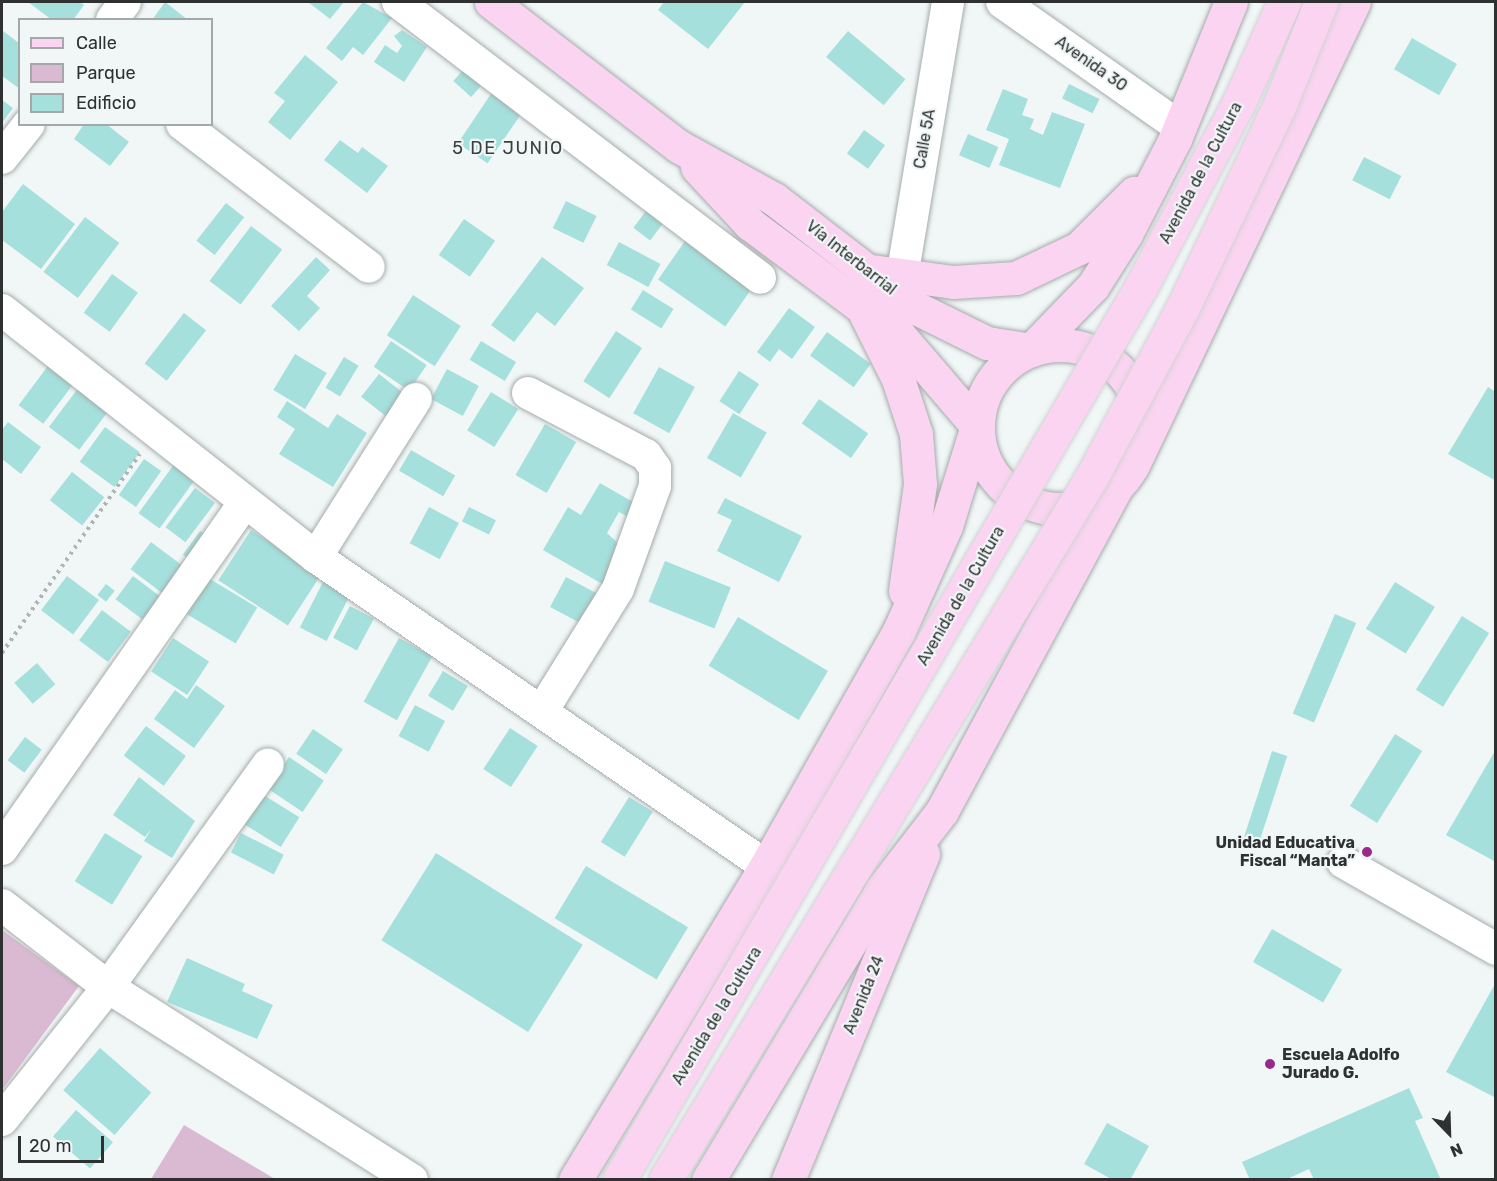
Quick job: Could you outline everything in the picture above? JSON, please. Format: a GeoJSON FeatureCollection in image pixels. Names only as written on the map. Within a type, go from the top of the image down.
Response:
{"type":"FeatureCollection","features":[{"type":"Feature","properties":{"kind":"main road"},"geometry":{"type":"LineString","coordinates":[[575,1179],[766,866],[898,633],[946,526],[993,380],[1031,351],[1093,286],[1177,133],[1231,2]]}},
{"type":"Feature","properties":{"kind":"main road","name":"Avenida de la Cultura"},"geometry":{"type":"LineString","coordinates":[[619,1179],[1142,285],[1239,102],[1284,2]]}},
{"type":"Feature","properties":{"kind":"main road"},"geometry":{"type":"LineString","coordinates":[[665,1179],[1091,478],[1182,309],[1280,104],[1321,2]]}},
{"type":"Feature","properties":{"kind":"main road"},"geometry":{"type":"LineString","coordinates":[[708,1179],[882,888],[942,811],[1124,478],[1354,2]]}},
{"type":"Feature","properties":{"kind":"main road","name":"Vía Interbarrial"},"geometry":{"type":"LineString","coordinates":[[500,4],[678,146],[750,224],[861,306],[922,357],[977,426]]}},
{"type":"Feature","properties":{"kind":"main road"},"geometry":{"type":"LineString","coordinates":[[867,270],[902,277],[993,282],[1059,261],[1125,204],[1177,133]]}},
{"type":"Feature","properties":{"kind":"main road","name":"Vía Interbarrial"},"geometry":{"type":"LineString","coordinates":[[678,146],[774,199],[867,270],[949,328],[987,343],[1031,351]]}},
{"type":"Feature","properties":{"kind":"main road"},"geometry":{"type":"LineString","coordinates":[[861,306],[898,379],[916,434],[920,484],[898,633]]}},
{"type":"Feature","properties":{"kind":"main road"},"geometry":{"type":"LineString","coordinates":[[977,426],[985,461],[1013,496],[1039,507],[1066,509],[1093,503],[1124,478],[1142,419],[1123,374],[1080,348],[1031,351]]}},
{"type":"Feature","properties":{"kind":"main road","name":"Avenida 24"},"geometry":{"type":"LineString","coordinates":[[788,1179],[942,811]]}},
{"type":"Feature","properties":{"kind":"street"},"geometry":{"type":"LineString","coordinates":[[114,18],[126,2]]}},
{"type":"Feature","properties":{"kind":"street"},"geometry":{"type":"LineString","coordinates":[[398,2],[760,278]]}},
{"type":"Feature","properties":{"kind":"street","name":"Calle 5A"},"geometry":{"type":"LineString","coordinates":[[902,277],[948,2]]}},
{"type":"Feature","properties":{"kind":"street","name":"Avenida 30"},"geometry":{"type":"LineString","coordinates":[[1002,2],[1177,133]]}},
{"type":"Feature","properties":{"kind":"street"},"geometry":{"type":"LineString","coordinates":[[2,158],[27,126]]}},
{"type":"Feature","properties":{"kind":"street"},"geometry":{"type":"LineString","coordinates":[[185,126],[369,267]]}},
{"type":"Feature","properties":{"kind":"street"},"geometry":{"type":"LineString","coordinates":[[2,310],[154,434],[316,557],[766,866]]}},
{"type":"Feature","properties":{"kind":"street"},"geometry":{"type":"LineString","coordinates":[[528,393],[646,455],[655,468],[656,486],[618,589],[542,711]]}},
{"type":"Feature","properties":{"kind":"street"},"geometry":{"type":"LineString","coordinates":[[316,557],[416,399]]}},
{"type":"Feature","properties":{"kind":"street"},"geometry":{"type":"LineString","coordinates":[[2,849],[244,503]]}},
{"type":"Feature","properties":{"kind":"street"},"geometry":{"type":"LineString","coordinates":[[2,1120],[108,987],[268,764]]}},
{"type":"Feature","properties":{"kind":"street"},"geometry":{"type":"LineString","coordinates":[[1343,862],[1496,949]]}},
{"type":"Feature","properties":{"kind":"street"},"geometry":{"type":"LineString","coordinates":[[2,905],[108,987],[412,1179]]}},
{"type":"Feature","properties":{"kind":"path"},"geometry":{"type":"LineString","coordinates":[[2,653],[154,434]]}},
{"type":"Feature","properties":{"kind":"green space"},"geometry":{"type":"Polygon","coordinates":[[[2,930],[79,986],[2,1090],[2,930]]]}},
{"type":"Feature","properties":{"kind":"green space"},"geometry":{"type":"Polygon","coordinates":[[[184,1125],[275,1179],[151,1179],[184,1125]]]}},
{"type":"Feature","properties":{"kind":"building"},"geometry":{"type":"Polygon","coordinates":[[[28,2],[80,2],[84,5],[74,18],[49,18],[28,2]]]}},
{"type":"Feature","properties":{"kind":"building"},"geometry":{"type":"Polygon","coordinates":[[[165,2],[185,18],[153,18],[165,2]]]}},
{"type":"Feature","properties":{"kind":"building"},"geometry":{"type":"Polygon","coordinates":[[[308,2],[344,2],[330,19],[308,2]]]}},
{"type":"Feature","properties":{"kind":"building"},"geometry":{"type":"Polygon","coordinates":[[[363,2],[392,18],[363,55],[353,47],[342,61],[326,48],[363,2]]]}},
{"type":"Feature","properties":{"kind":"building"},"geometry":{"type":"Polygon","coordinates":[[[664,2],[745,2],[708,49],[658,10],[664,2]]]}},
{"type":"Feature","properties":{"kind":"building"},"geometry":{"type":"Polygon","coordinates":[[[2,30],[18,42],[18,88],[2,76],[2,30]]]}},
{"type":"Feature","properties":{"kind":"building"},"geometry":{"type":"Polygon","coordinates":[[[402,30],[427,47],[404,82],[374,62],[385,45],[397,53],[402,46],[394,36],[402,30]]]}},
{"type":"Feature","properties":{"kind":"building"},"geometry":{"type":"Polygon","coordinates":[[[848,31],[905,79],[884,105],[826,57],[848,31]]]}},
{"type":"Feature","properties":{"kind":"building"},"geometry":{"type":"Polygon","coordinates":[[[1412,38],[1457,64],[1439,95],[1394,69],[1412,38]]]}},
{"type":"Feature","properties":{"kind":"building"},"geometry":{"type":"Polygon","coordinates":[[[305,55],[338,82],[290,140],[268,122],[285,101],[274,93],[305,55]]]}},
{"type":"Feature","properties":{"kind":"building"},"geometry":{"type":"Polygon","coordinates":[[[464,69],[482,85],[471,97],[453,81],[464,69]]]}},
{"type":"Feature","properties":{"kind":"building"},"geometry":{"type":"Polygon","coordinates":[[[1069,84],[1100,99],[1093,113],[1062,98],[1069,84]]]}},
{"type":"Feature","properties":{"kind":"building"},"geometry":{"type":"Polygon","coordinates":[[[1003,89],[1028,99],[1022,115],[1034,119],[1030,129],[1043,135],[1052,112],[1085,124],[1060,188],[999,165],[1009,139],[986,130],[1003,89]]]}},
{"type":"Feature","properties":{"kind":"building"},"geometry":{"type":"Polygon","coordinates":[[[493,91],[523,111],[488,163],[458,143],[493,91]]]}},
{"type":"Feature","properties":{"kind":"building"},"geometry":{"type":"Polygon","coordinates":[[[2,100],[13,108],[2,123],[2,100]]]}},
{"type":"Feature","properties":{"kind":"building"},"geometry":{"type":"Polygon","coordinates":[[[83,126],[109,126],[129,142],[110,166],[74,139],[83,126]]]}},
{"type":"Feature","properties":{"kind":"building"},"geometry":{"type":"Polygon","coordinates":[[[864,130],[885,145],[868,169],[847,153],[864,130]]]}},
{"type":"Feature","properties":{"kind":"building"},"geometry":{"type":"Polygon","coordinates":[[[968,134],[998,147],[989,168],[959,155],[968,134]]]}},
{"type":"Feature","properties":{"kind":"building"},"geometry":{"type":"Polygon","coordinates":[[[340,140],[358,153],[362,147],[388,166],[367,193],[324,160],[340,140]]]}},
{"type":"Feature","properties":{"kind":"building"},"geometry":{"type":"Polygon","coordinates":[[[1364,157],[1401,176],[1390,199],[1352,180],[1364,157]]]}},
{"type":"Feature","properties":{"kind":"building"},"geometry":{"type":"Polygon","coordinates":[[[23,184],[75,224],[41,269],[2,240],[2,212],[23,184]]]}},
{"type":"Feature","properties":{"kind":"building"},"geometry":{"type":"Polygon","coordinates":[[[566,201],[597,216],[583,243],[553,228],[566,201]]]}},
{"type":"Feature","properties":{"kind":"building"},"geometry":{"type":"Polygon","coordinates":[[[226,203],[244,217],[215,255],[196,241],[226,203]]]}},
{"type":"Feature","properties":{"kind":"building"},"geometry":{"type":"Polygon","coordinates":[[[652,203],[669,216],[650,240],[633,228],[652,203]]]}},
{"type":"Feature","properties":{"kind":"building"},"geometry":{"type":"Polygon","coordinates":[[[85,217],[119,243],[78,298],[43,272],[85,217]]]}},
{"type":"Feature","properties":{"kind":"building"},"geometry":{"type":"Polygon","coordinates":[[[464,219],[495,241],[470,277],[439,255],[464,219]]]}},
{"type":"Feature","properties":{"kind":"building"},"geometry":{"type":"Polygon","coordinates":[[[251,226],[282,249],[241,305],[209,281],[251,226]]]}},
{"type":"Feature","properties":{"kind":"building"},"geometry":{"type":"Polygon","coordinates":[[[685,241],[752,288],[725,327],[658,280],[685,241]]]}},
{"type":"Feature","properties":{"kind":"building"},"geometry":{"type":"Polygon","coordinates":[[[619,242],[660,264],[648,287],[607,265],[619,242]]]}},
{"type":"Feature","properties":{"kind":"building"},"geometry":{"type":"Polygon","coordinates":[[[316,257],[330,270],[307,296],[320,308],[299,331],[271,306],[316,257]]]}},
{"type":"Feature","properties":{"kind":"building"},"geometry":{"type":"Polygon","coordinates":[[[542,257],[584,288],[555,326],[537,312],[514,342],[491,325],[542,257]]]}},
{"type":"Feature","properties":{"kind":"building"},"geometry":{"type":"Polygon","coordinates":[[[112,274],[138,293],[110,332],[84,313],[112,274]]]}},
{"type":"Feature","properties":{"kind":"building"},"geometry":{"type":"Polygon","coordinates":[[[643,290],[674,309],[661,329],[631,310],[643,290]]]}},
{"type":"Feature","properties":{"kind":"building"},"geometry":{"type":"Polygon","coordinates":[[[413,295],[461,326],[435,366],[387,335],[413,295]]]}},
{"type":"Feature","properties":{"kind":"building"},"geometry":{"type":"Polygon","coordinates":[[[789,308],[815,327],[792,359],[779,349],[770,362],[757,352],[789,308]]]}},
{"type":"Feature","properties":{"kind":"building"},"geometry":{"type":"Polygon","coordinates":[[[184,313],[206,330],[167,381],[145,363],[184,313]]]}},
{"type":"Feature","properties":{"kind":"building"},"geometry":{"type":"Polygon","coordinates":[[[616,331],[642,348],[609,398],[583,381],[616,331]]]}},
{"type":"Feature","properties":{"kind":"building"},"geometry":{"type":"Polygon","coordinates":[[[827,332],[871,364],[854,387],[810,355],[827,332]]]}},
{"type":"Feature","properties":{"kind":"building"},"geometry":{"type":"Polygon","coordinates":[[[391,341],[427,365],[409,391],[374,367],[391,341]]]}},
{"type":"Feature","properties":{"kind":"building"},"geometry":{"type":"Polygon","coordinates":[[[481,341],[516,362],[505,381],[470,360],[481,341]]]}},
{"type":"Feature","properties":{"kind":"building"},"geometry":{"type":"Polygon","coordinates":[[[295,354],[327,373],[305,409],[273,390],[295,354]]]}},
{"type":"Feature","properties":{"kind":"building"},"geometry":{"type":"Polygon","coordinates":[[[344,357],[359,366],[340,397],[325,388],[344,357]]]}},
{"type":"Feature","properties":{"kind":"building"},"geometry":{"type":"Polygon","coordinates":[[[48,366],[73,385],[43,424],[19,405],[48,366]]]}},
{"type":"Feature","properties":{"kind":"building"},"geometry":{"type":"Polygon","coordinates":[[[659,367],[695,387],[669,433],[633,413],[659,367]]]}},
{"type":"Feature","properties":{"kind":"building"},"geometry":{"type":"Polygon","coordinates":[[[447,369],[479,386],[463,416],[431,399],[447,369]]]}},
{"type":"Feature","properties":{"kind":"building"},"geometry":{"type":"Polygon","coordinates":[[[739,371],[759,384],[740,414],[719,401],[739,371]]]}},
{"type":"Feature","properties":{"kind":"building"},"geometry":{"type":"Polygon","coordinates":[[[379,374],[406,395],[388,418],[361,397],[379,374]]]}},
{"type":"Feature","properties":{"kind":"building"},"geometry":{"type":"Polygon","coordinates":[[[79,387],[109,410],[79,450],[49,427],[79,387]]]}},
{"type":"Feature","properties":{"kind":"building"},"geometry":{"type":"Polygon","coordinates":[[[1488,387],[1496,392],[1496,481],[1448,454],[1488,387]]]}},
{"type":"Feature","properties":{"kind":"building"},"geometry":{"type":"Polygon","coordinates":[[[491,392],[518,409],[494,447],[467,430],[491,392]]]}},
{"type":"Feature","properties":{"kind":"building"},"geometry":{"type":"Polygon","coordinates":[[[819,399],[868,433],[851,458],[802,424],[819,399]]]}},
{"type":"Feature","properties":{"kind":"building"},"geometry":{"type":"Polygon","coordinates":[[[287,401],[328,428],[337,414],[367,433],[333,487],[279,454],[295,429],[277,417],[287,401]]]}},
{"type":"Feature","properties":{"kind":"building"},"geometry":{"type":"Polygon","coordinates":[[[733,413],[767,433],[741,478],[707,458],[733,413]]]}},
{"type":"Feature","properties":{"kind":"building"},"geometry":{"type":"Polygon","coordinates":[[[8,422],[41,447],[21,474],[2,459],[2,430],[8,422]]]}},
{"type":"Feature","properties":{"kind":"building"},"geometry":{"type":"Polygon","coordinates":[[[545,424],[576,442],[547,493],[516,475],[545,424]]]}},
{"type":"Feature","properties":{"kind":"building"},"geometry":{"type":"Polygon","coordinates":[[[105,427],[140,452],[115,487],[80,462],[105,427]]]}},
{"type":"Feature","properties":{"kind":"building"},"geometry":{"type":"Polygon","coordinates":[[[411,450],[455,476],[443,496],[399,471],[411,450]]]}},
{"type":"Feature","properties":{"kind":"building"},"geometry":{"type":"Polygon","coordinates":[[[144,459],[161,471],[136,507],[119,495],[144,459]]]}},
{"type":"Feature","properties":{"kind":"building"},"geometry":{"type":"Polygon","coordinates":[[[175,463],[196,478],[160,528],[139,513],[175,463]]]}},
{"type":"Feature","properties":{"kind":"building"},"geometry":{"type":"Polygon","coordinates":[[[72,472],[104,497],[82,526],[50,500],[72,472]]]}},
{"type":"Feature","properties":{"kind":"building"},"geometry":{"type":"Polygon","coordinates":[[[600,483],[645,509],[637,522],[619,512],[607,533],[623,548],[611,589],[543,550],[568,507],[581,515],[600,483]]]}},
{"type":"Feature","properties":{"kind":"building"},"geometry":{"type":"Polygon","coordinates":[[[195,488],[215,503],[185,542],[166,527],[195,488]]]}},
{"type":"Feature","properties":{"kind":"building"},"geometry":{"type":"Polygon","coordinates":[[[725,498],[802,536],[779,582],[717,551],[732,520],[717,513],[725,498]]]}},
{"type":"Feature","properties":{"kind":"building"},"geometry":{"type":"Polygon","coordinates":[[[429,507],[459,523],[440,559],[410,543],[429,507]]]}},
{"type":"Feature","properties":{"kind":"building"},"geometry":{"type":"Polygon","coordinates":[[[469,507],[496,520],[489,535],[462,521],[469,507]]]}},
{"type":"Feature","properties":{"kind":"building"},"geometry":{"type":"Polygon","coordinates":[[[251,530],[321,575],[288,626],[218,580],[251,530]]]}},
{"type":"Feature","properties":{"kind":"building"},"geometry":{"type":"Polygon","coordinates":[[[200,531],[211,539],[194,563],[183,554],[200,531]]]}},
{"type":"Feature","properties":{"kind":"building"},"geometry":{"type":"Polygon","coordinates":[[[151,542],[183,566],[162,593],[131,569],[151,542]]]}},
{"type":"Feature","properties":{"kind":"building"},"geometry":{"type":"Polygon","coordinates":[[[665,561],[731,588],[714,628],[649,602],[665,561]]]}},
{"type":"Feature","properties":{"kind":"building"},"geometry":{"type":"Polygon","coordinates":[[[67,576],[99,600],[73,634],[41,610],[67,576]]]}},
{"type":"Feature","properties":{"kind":"building"},"geometry":{"type":"Polygon","coordinates":[[[133,576],[169,603],[151,626],[116,599],[133,576]]]}},
{"type":"Feature","properties":{"kind":"building"},"geometry":{"type":"Polygon","coordinates":[[[205,576],[257,607],[236,643],[183,612],[205,576]]]}},
{"type":"Feature","properties":{"kind":"building"},"geometry":{"type":"Polygon","coordinates":[[[566,577],[609,600],[593,630],[550,607],[566,577]]]}},
{"type":"Feature","properties":{"kind":"building"},"geometry":{"type":"Polygon","coordinates":[[[323,582],[350,596],[327,641],[300,627],[323,582]]]}},
{"type":"Feature","properties":{"kind":"building"},"geometry":{"type":"Polygon","coordinates":[[[1395,582],[1435,607],[1406,654],[1366,629],[1395,582]]]}},
{"type":"Feature","properties":{"kind":"building"},"geometry":{"type":"Polygon","coordinates":[[[106,584],[115,591],[106,602],[97,595],[106,584]]]}},
{"type":"Feature","properties":{"kind":"building"},"geometry":{"type":"Polygon","coordinates":[[[350,606],[374,619],[357,650],[333,638],[350,606]]]}},
{"type":"Feature","properties":{"kind":"building"},"geometry":{"type":"Polygon","coordinates":[[[102,610],[131,632],[108,662],[79,640],[102,610]]]}},
{"type":"Feature","properties":{"kind":"building"},"geometry":{"type":"Polygon","coordinates":[[[1335,614],[1356,623],[1314,722],[1293,713],[1335,614]]]}},
{"type":"Feature","properties":{"kind":"building"},"geometry":{"type":"Polygon","coordinates":[[[1462,616],[1489,633],[1443,707],[1416,690],[1462,616]]]}},
{"type":"Feature","properties":{"kind":"building"},"geometry":{"type":"Polygon","coordinates":[[[738,617],[828,671],[799,720],[709,666],[738,617]]]}},
{"type":"Feature","properties":{"kind":"building"},"geometry":{"type":"Polygon","coordinates":[[[173,638],[209,661],[187,695],[151,672],[173,638]]]}},
{"type":"Feature","properties":{"kind":"building"},"geometry":{"type":"Polygon","coordinates":[[[399,638],[432,656],[397,720],[364,702],[399,638]]]}},
{"type":"Feature","properties":{"kind":"building"},"geometry":{"type":"Polygon","coordinates":[[[37,663],[55,684],[33,704],[14,683],[37,663]]]}},
{"type":"Feature","properties":{"kind":"building"},"geometry":{"type":"Polygon","coordinates":[[[443,671],[468,686],[453,711],[428,696],[443,671]]]}},
{"type":"Feature","properties":{"kind":"building"},"geometry":{"type":"Polygon","coordinates":[[[196,685],[225,706],[194,748],[154,719],[175,690],[187,699],[196,685]]]}},
{"type":"Feature","properties":{"kind":"building"},"geometry":{"type":"Polygon","coordinates":[[[415,705],[445,721],[429,752],[399,736],[415,705]]]}},
{"type":"Feature","properties":{"kind":"building"},"geometry":{"type":"Polygon","coordinates":[[[146,726],[186,756],[164,786],[124,756],[146,726]]]}},
{"type":"Feature","properties":{"kind":"building"},"geometry":{"type":"Polygon","coordinates":[[[510,728],[538,746],[511,787],[483,769],[510,728]]]}},
{"type":"Feature","properties":{"kind":"building"},"geometry":{"type":"Polygon","coordinates":[[[313,729],[343,749],[326,774],[296,754],[313,729]]]}},
{"type":"Feature","properties":{"kind":"building"},"geometry":{"type":"Polygon","coordinates":[[[1395,734],[1422,751],[1377,823],[1350,806],[1395,734]]]}},
{"type":"Feature","properties":{"kind":"building"},"geometry":{"type":"Polygon","coordinates":[[[25,737],[42,750],[24,773],[8,760],[25,737]]]}},
{"type":"Feature","properties":{"kind":"building"},"geometry":{"type":"Polygon","coordinates":[[[1496,749],[1496,862],[1446,835],[1496,749]]]}},
{"type":"Feature","properties":{"kind":"building"},"geometry":{"type":"Polygon","coordinates":[[[1272,751],[1287,756],[1259,842],[1244,837],[1272,751]]]}},
{"type":"Feature","properties":{"kind":"building"},"geometry":{"type":"Polygon","coordinates":[[[289,757],[324,780],[303,812],[268,789],[289,757]]]}},
{"type":"Feature","properties":{"kind":"building"},"geometry":{"type":"Polygon","coordinates":[[[139,777],[195,821],[172,858],[144,841],[152,828],[145,837],[113,815],[139,777]]]}},
{"type":"Feature","properties":{"kind":"building"},"geometry":{"type":"Polygon","coordinates":[[[262,794],[299,817],[281,847],[243,824],[262,794]]]}},
{"type":"Feature","properties":{"kind":"building"},"geometry":{"type":"Polygon","coordinates":[[[629,797],[653,812],[625,857],[601,842],[629,797]]]}},
{"type":"Feature","properties":{"kind":"building"},"geometry":{"type":"Polygon","coordinates":[[[105,833],[142,856],[112,905],[75,881],[105,833]]]}},
{"type":"Feature","properties":{"kind":"building"},"geometry":{"type":"Polygon","coordinates":[[[241,833],[284,855],[274,874],[231,853],[241,833]]]}},
{"type":"Feature","properties":{"kind":"building"},"geometry":{"type":"Polygon","coordinates":[[[436,853],[583,945],[528,1032],[381,940],[436,853]]]}},
{"type":"Feature","properties":{"kind":"building"},"geometry":{"type":"Polygon","coordinates":[[[586,866],[688,927],[657,980],[555,918],[586,866]]]}},
{"type":"Feature","properties":{"kind":"building"},"geometry":{"type":"Polygon","coordinates":[[[1272,929],[1342,969],[1323,1002],[1253,962],[1272,929]]]}},
{"type":"Feature","properties":{"kind":"building"},"geometry":{"type":"Polygon","coordinates":[[[187,958],[245,984],[242,991],[273,1005],[257,1039],[167,1002],[187,958]]]}},
{"type":"Feature","properties":{"kind":"building"},"geometry":{"type":"Polygon","coordinates":[[[1496,982],[1496,1098],[1446,1072],[1496,982]]]}},
{"type":"Feature","properties":{"kind":"building"},"geometry":{"type":"Polygon","coordinates":[[[100,1048],[151,1093],[115,1135],[63,1090],[100,1048]]]}},
{"type":"Feature","properties":{"kind":"building"},"geometry":{"type":"Polygon","coordinates":[[[1409,1088],[1423,1118],[1415,1121],[1441,1180],[1314,1180],[1309,1169],[1285,1180],[1250,1180],[1242,1162],[1409,1088]]]}},
{"type":"Feature","properties":{"kind":"building"},"geometry":{"type":"Polygon","coordinates":[[[76,1110],[113,1142],[90,1169],[53,1136],[76,1110]]]}},
{"type":"Feature","properties":{"kind":"building"},"geometry":{"type":"Polygon","coordinates":[[[1107,1123],[1149,1146],[1130,1180],[1113,1180],[1084,1164],[1107,1123]]]}},
{"type":"Feature","properties":{"kind":"place","name":"Unidad Educativa Fiscal “Manta”"},"geometry":{"type":"Point","coordinates":[1367,852]}},
{"type":"Feature","properties":{"kind":"place","name":"Escuela Adolfo Jurado G."},"geometry":{"type":"Point","coordinates":[1270,1064]}},
{"type":"Feature","properties":{"kind":"district","name":"5 DE JUNIO"},"geometry":{"type":"Point","coordinates":[508,148]}}]}
